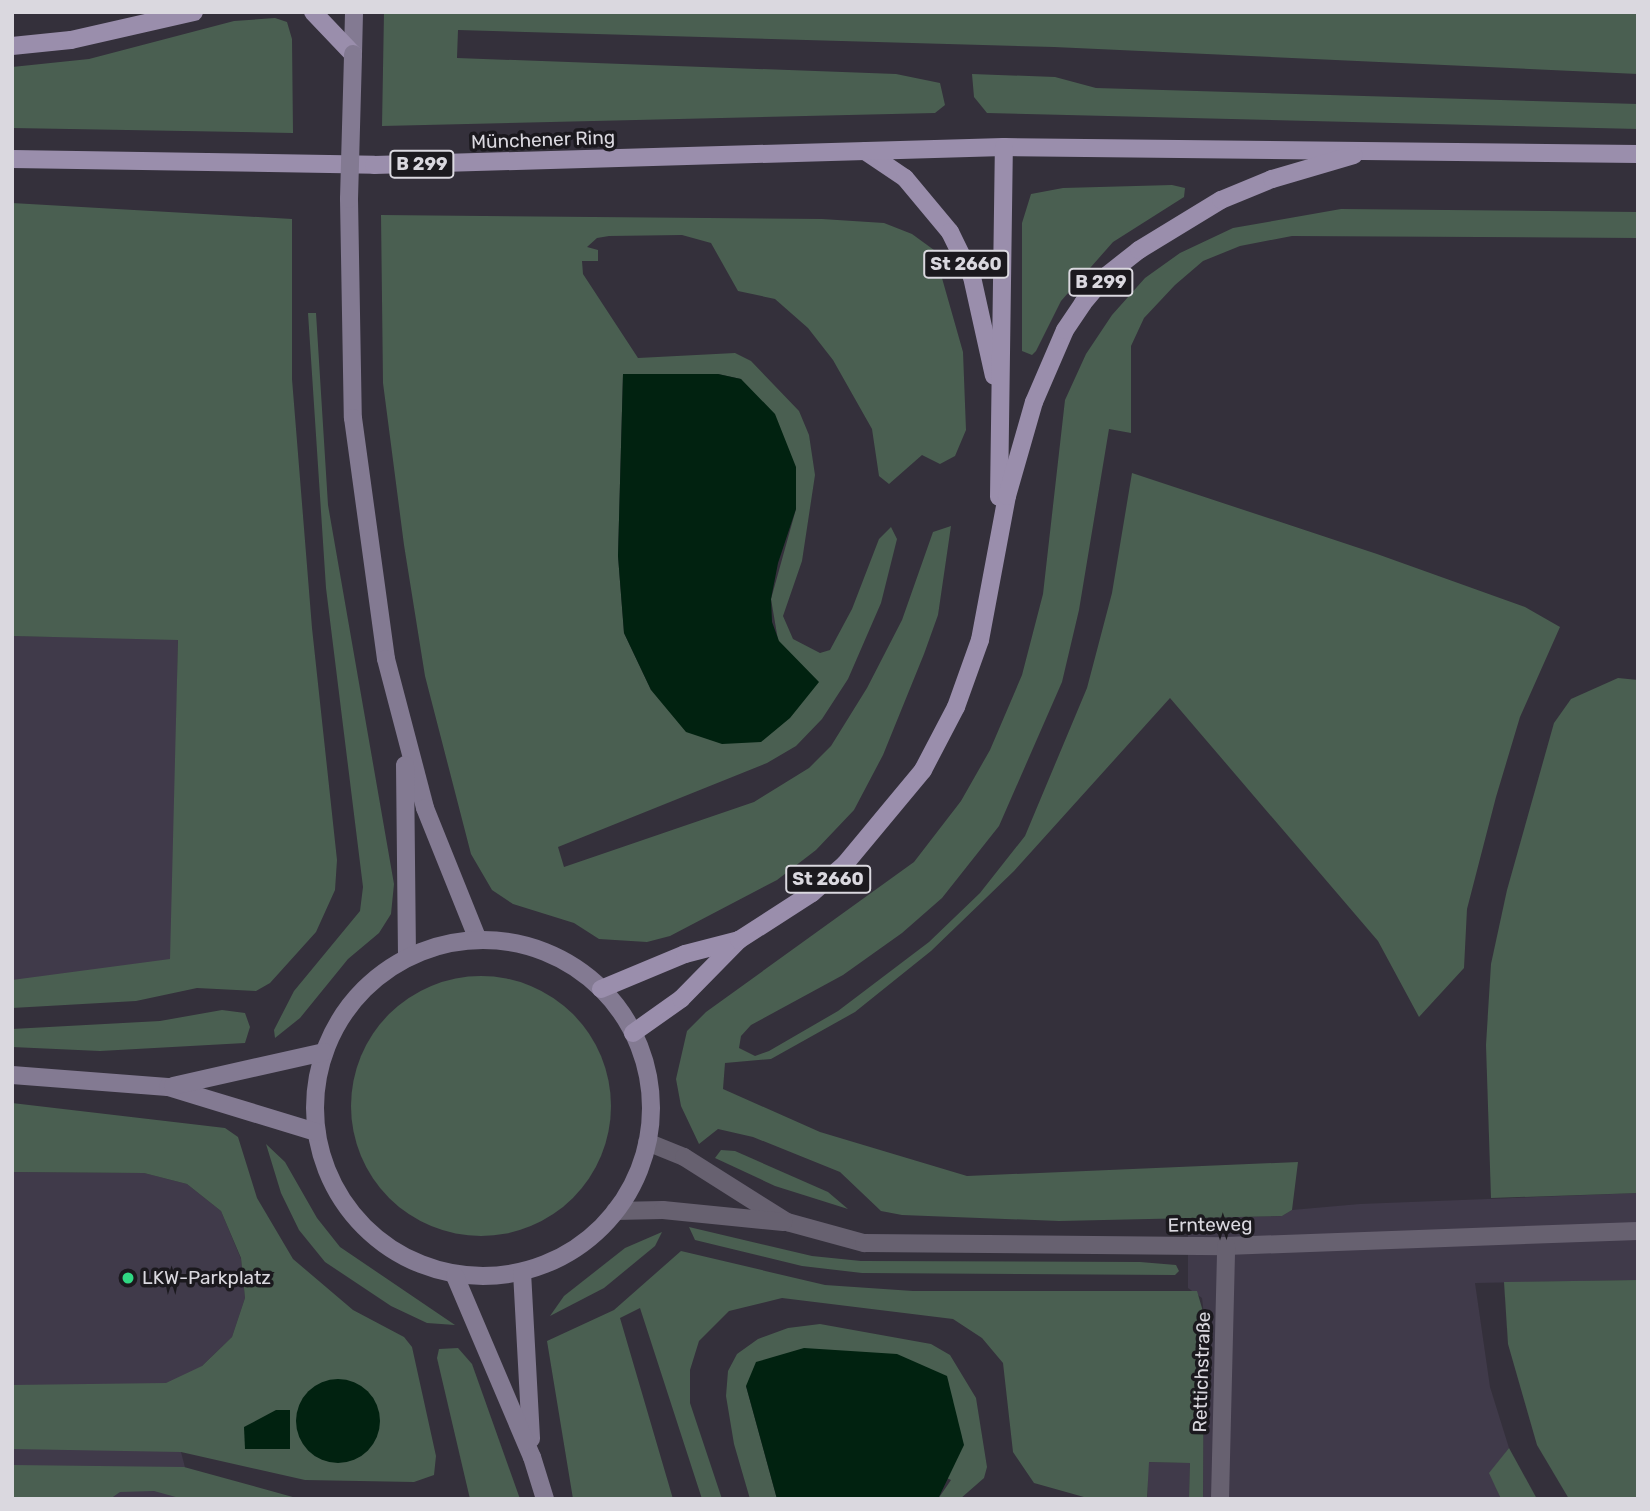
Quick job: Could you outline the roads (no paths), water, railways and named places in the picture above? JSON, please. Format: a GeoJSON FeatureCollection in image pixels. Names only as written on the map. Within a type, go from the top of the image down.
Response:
{"type":"FeatureCollection","features":[{"type":"Feature","properties":{"kind":"main road"},"geometry":{"type":"LineString","coordinates":[[12,46],[81,38],[194,12]]}},
{"type":"Feature","properties":{"kind":"main road"},"geometry":{"type":"LineString","coordinates":[[313,12],[353,54]]}},
{"type":"Feature","properties":{"kind":"main road"},"geometry":{"type":"LineString","coordinates":[[354,12],[348,314],[354,430],[369,553],[404,741],[444,861],[478,940]]}},
{"type":"Feature","properties":{"kind":"main road","name":"B 299"},"geometry":{"type":"LineString","coordinates":[[865,151],[1004,147],[1378,149],[1638,154]]}},
{"type":"Feature","properties":{"kind":"main road","name":"St 2660"},"geometry":{"type":"LineString","coordinates":[[739,940],[812,893],[845,864],[910,790],[941,739],[969,674],[995,571],[1001,414],[1004,147]]}},
{"type":"Feature","properties":{"kind":"main road","name":"B 299"},"geometry":{"type":"LineString","coordinates":[[995,571],[1013,472],[1034,402],[1065,330],[1106,276],[1156,238],[1221,200],[1272,179],[1378,149]]}},
{"type":"Feature","properties":{"kind":"main road","name":"St 2660"},"geometry":{"type":"LineString","coordinates":[[865,151],[921,194],[961,253],[979,303],[1001,414]]}},
{"type":"Feature","properties":{"kind":"main road","name":"Münchener Ring"},"geometry":{"type":"LineString","coordinates":[[12,159],[374,166],[865,151]]}},
{"type":"Feature","properties":{"kind":"main road"},"geometry":{"type":"LineString","coordinates":[[404,741],[407,958]]}},
{"type":"Feature","properties":{"kind":"main road"},"geometry":{"type":"LineString","coordinates":[[478,940],[549,954],[601,989],[633,1033],[648,1085],[647,1142],[634,1181],[615,1211],[573,1249],[522,1272],[455,1276],[412,1261],[365,1228],[332,1183],[316,1132],[316,1085],[324,1052],[354,999],[379,975],[407,958],[443,945],[478,940]]}},
{"type":"Feature","properties":{"kind":"main road"},"geometry":{"type":"LineString","coordinates":[[601,989],[685,954],[739,940]]}},
{"type":"Feature","properties":{"kind":"main road"},"geometry":{"type":"LineString","coordinates":[[633,1033],[681,999],[739,940]]}},
{"type":"Feature","properties":{"kind":"main road"},"geometry":{"type":"LineString","coordinates":[[168,1087],[324,1052]]}},
{"type":"Feature","properties":{"kind":"main road"},"geometry":{"type":"LineString","coordinates":[[12,1075],[168,1087],[316,1132]]}},
{"type":"Feature","properties":{"kind":"main road"},"geometry":{"type":"LineString","coordinates":[[522,1272],[532,1457]]}},
{"type":"Feature","properties":{"kind":"main road"},"geometry":{"type":"LineString","coordinates":[[455,1276],[532,1457],[545,1499]]}},
{"type":"Feature","properties":{"kind":"street","name":"Ernteweg"},"geometry":{"type":"LineString","coordinates":[[647,1142],[684,1157],[786,1222],[821,1235],[886,1244],[1226,1246],[1638,1231]]}},
{"type":"Feature","properties":{"kind":"street","name":"Ernteweg"},"geometry":{"type":"LineString","coordinates":[[615,1211],[663,1210],[786,1222]]}},
{"type":"Feature","properties":{"kind":"street","name":"Rettichstraße"},"geometry":{"type":"LineString","coordinates":[[1220,1499],[1226,1246]]}},
{"type":"Feature","properties":{"kind":"place","name":"LKW-Parkplatz"},"geometry":{"type":"Point","coordinates":[128,1278]}}]}
